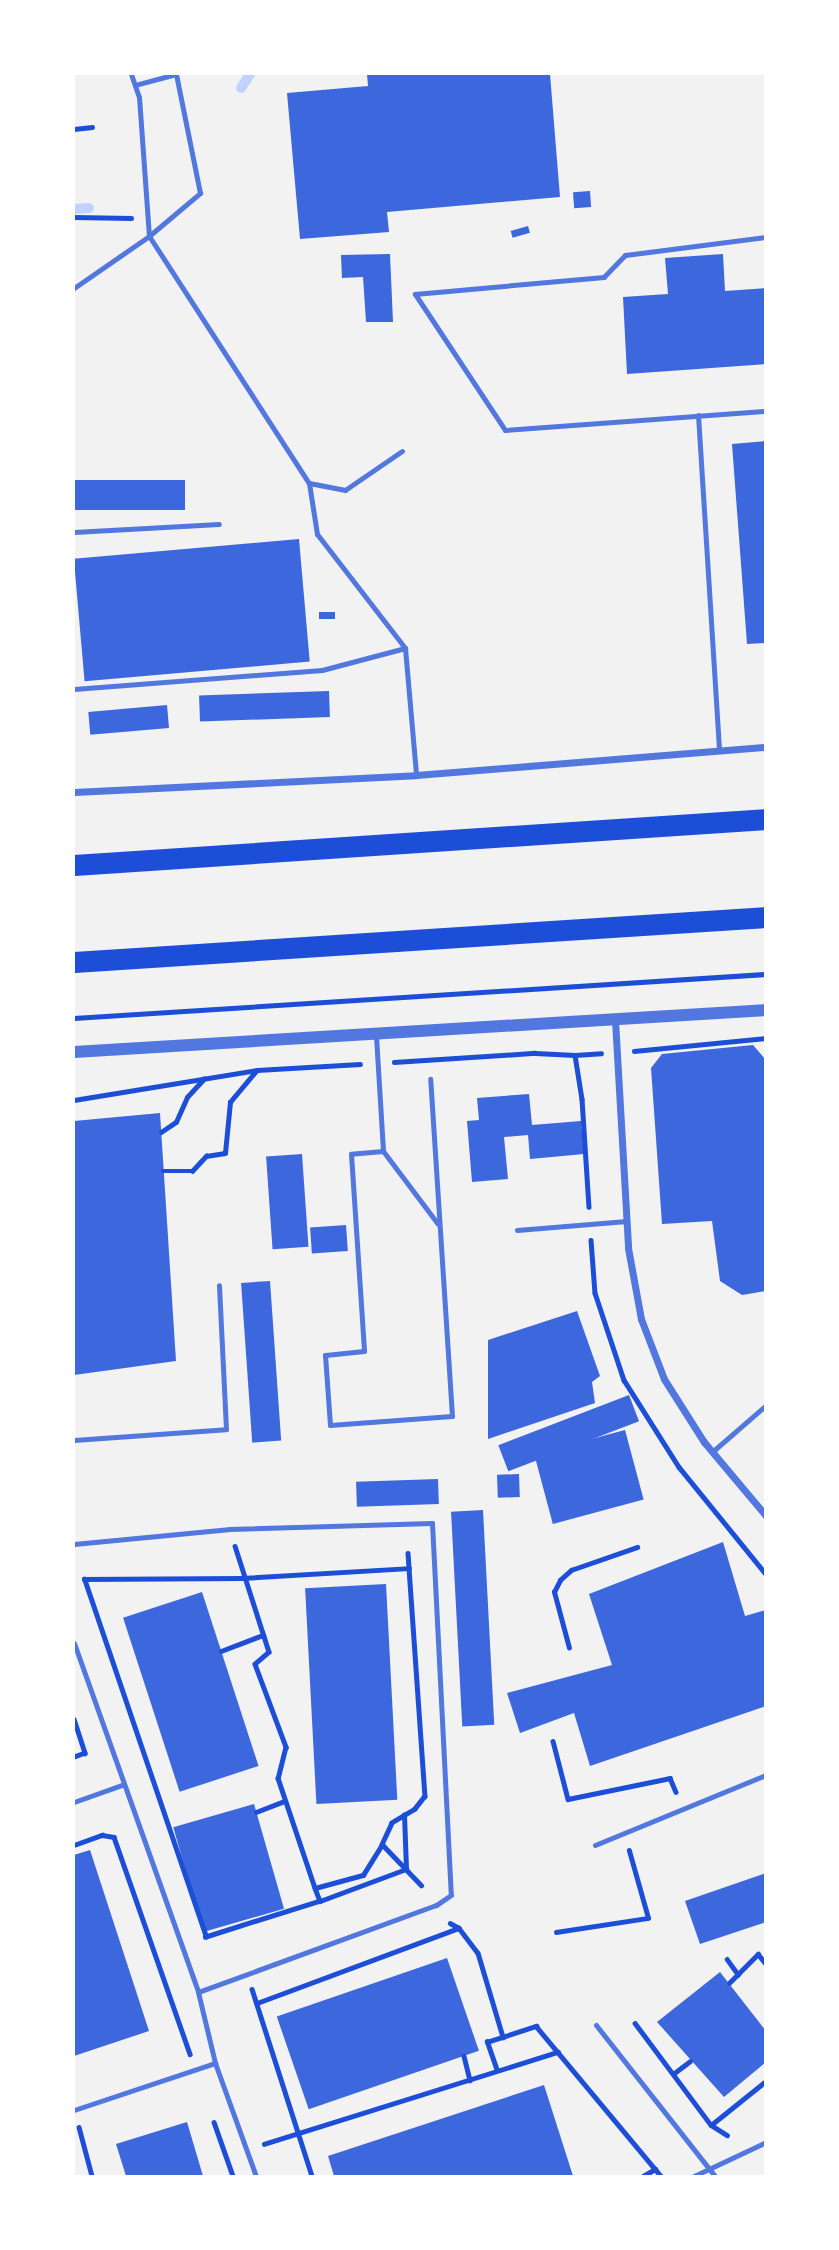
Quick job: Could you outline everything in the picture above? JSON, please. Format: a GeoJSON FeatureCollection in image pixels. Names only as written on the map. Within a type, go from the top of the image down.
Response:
{"type":"FeatureCollection","features":[{"type":"Feature","properties":{"kind":"highway"},"geometry":{"type":"LineString","coordinates":[[74,865],[765,819]]}},
{"type":"Feature","properties":{"kind":"highway"},"geometry":{"type":"LineString","coordinates":[[74,961],[765,917]]}},
{"type":"Feature","properties":{"kind":"street"},"geometry":{"type":"LineString","coordinates":[[74,792],[416,775],[765,747]]}},
{"type":"Feature","properties":{"kind":"street"},"geometry":{"type":"LineString","coordinates":[[74,1052],[765,1010]]}},
{"type":"Feature","properties":{"kind":"street"},"geometry":{"type":"LineString","coordinates":[[615,1020],[628,1248],[641,1319],[664,1379],[712,1452],[765,1516]]}},
{"type":"Feature","properties":{"kind":"lane"},"geometry":{"type":"LineString","coordinates":[[131,74],[139,97],[149,236],[309,483],[317,534],[405,648],[416,775]]}},
{"type":"Feature","properties":{"kind":"lane"},"geometry":{"type":"LineString","coordinates":[[74,288],[149,236],[200,194],[176,74],[135,85]]}},
{"type":"Feature","properties":{"kind":"lane"},"geometry":{"type":"LineString","coordinates":[[765,237],[625,255],[604,277],[415,294],[505,430],[765,411]]}},
{"type":"Feature","properties":{"kind":"lane"},"geometry":{"type":"LineString","coordinates":[[698,415],[719,750]]}},
{"type":"Feature","properties":{"kind":"lane"},"geometry":{"type":"LineString","coordinates":[[309,483],[345,490],[402,452]]}},
{"type":"Feature","properties":{"kind":"lane"},"geometry":{"type":"LineString","coordinates":[[74,532],[219,524]]}},
{"type":"Feature","properties":{"kind":"lane"},"geometry":{"type":"LineString","coordinates":[[74,689],[322,670],[405,648]]}},
{"type":"Feature","properties":{"kind":"lane"},"geometry":{"type":"LineString","coordinates":[[376,1033],[383,1151],[440,1226]]}},
{"type":"Feature","properties":{"kind":"lane"},"geometry":{"type":"LineString","coordinates":[[383,1151],[351,1154],[364,1352],[325,1355],[330,1425],[452,1416],[430,1079]]}},
{"type":"Feature","properties":{"kind":"lane"},"geometry":{"type":"LineString","coordinates":[[517,1230],[627,1221]]}},
{"type":"Feature","properties":{"kind":"lane"},"geometry":{"type":"LineString","coordinates":[[74,1440],[226,1429],[219,1285]]}},
{"type":"Feature","properties":{"kind":"lane"},"geometry":{"type":"LineString","coordinates":[[712,1452],[765,1405]]}},
{"type":"Feature","properties":{"kind":"lane"},"geometry":{"type":"LineString","coordinates":[[74,1544],[230,1529],[432,1523],[451,1895],[436,1905],[198,1992]]}},
{"type":"Feature","properties":{"kind":"lane"},"geometry":{"type":"LineString","coordinates":[[74,1643],[122,1785],[198,1992],[215,2063],[256,2176]]}},
{"type":"Feature","properties":{"kind":"lane"},"geometry":{"type":"LineString","coordinates":[[595,1845],[765,1775]]}},
{"type":"Feature","properties":{"kind":"lane"},"geometry":{"type":"LineString","coordinates":[[74,1802],[122,1785]]}},
{"type":"Feature","properties":{"kind":"lane"},"geometry":{"type":"LineString","coordinates":[[596,2025],[715,2176]]}},
{"type":"Feature","properties":{"kind":"lane"},"geometry":{"type":"LineString","coordinates":[[74,2109],[215,2063]]}},
{"type":"Feature","properties":{"kind":"lane"},"geometry":{"type":"LineString","coordinates":[[694,2176],[765,2142]]}},
{"type":"Feature","properties":{"kind":"path"},"geometry":{"type":"LineString","coordinates":[[74,129],[92,127]]}},
{"type":"Feature","properties":{"kind":"path"},"geometry":{"type":"LineString","coordinates":[[74,217],[129,215],[149,236]]}},
{"type":"Feature","properties":{"kind":"path"},"geometry":{"type":"LineString","coordinates":[[74,1018],[765,974]]}},
{"type":"Feature","properties":{"kind":"path"},"geometry":{"type":"LineString","coordinates":[[74,1100],[257,1070],[534,1053],[575,1055],[765,1038]]}},
{"type":"Feature","properties":{"kind":"path"},"geometry":{"type":"LineString","coordinates":[[575,1055],[582,1099],[594,1293],[624,1380],[679,1467],[765,1574]]}},
{"type":"Feature","properties":{"kind":"path"},"geometry":{"type":"LineString","coordinates":[[163,1171],[192,1171],[206,1156],[225,1153],[230,1102],[257,1070]]}},
{"type":"Feature","properties":{"kind":"path"},"geometry":{"type":"LineString","coordinates":[[161,1132],[176,1122],[187,1097],[205,1079]]}},
{"type":"Feature","properties":{"kind":"path"},"geometry":{"type":"LineString","coordinates":[[230,1529],[243,1578],[269,1652],[256,1664],[286,1747],[278,1779],[320,1901]]}},
{"type":"Feature","properties":{"kind":"path"},"geometry":{"type":"LineString","coordinates":[[569,1648],[554,1592],[560,1580],[570,1570],[637,1547]]}},
{"type":"Feature","properties":{"kind":"path"},"geometry":{"type":"LineString","coordinates":[[315,1888],[363,1875],[392,1824],[415,1809],[425,1796],[408,1553]]}},
{"type":"Feature","properties":{"kind":"path"},"geometry":{"type":"LineString","coordinates":[[406,1869],[320,1901],[206,1937],[84,1579],[243,1578],[409,1568]]}},
{"type":"Feature","properties":{"kind":"path"},"geometry":{"type":"LineString","coordinates":[[221,1651],[263,1635]]}},
{"type":"Feature","properties":{"kind":"path"},"geometry":{"type":"LineString","coordinates":[[74,1719],[85,1753],[74,1757]]}},
{"type":"Feature","properties":{"kind":"path"},"geometry":{"type":"LineString","coordinates":[[552,1741],[568,1799],[670,1778],[683,1809]]}},
{"type":"Feature","properties":{"kind":"path"},"geometry":{"type":"LineString","coordinates":[[256,1812],[285,1801]]}},
{"type":"Feature","properties":{"kind":"path"},"geometry":{"type":"LineString","coordinates":[[404,1815],[406,1869]]}},
{"type":"Feature","properties":{"kind":"path"},"geometry":{"type":"LineString","coordinates":[[556,1932],[648,1918],[624,1833]]}},
{"type":"Feature","properties":{"kind":"path"},"geometry":{"type":"LineString","coordinates":[[74,1845],[102,1835],[114,1837],[196,2069]]}},
{"type":"Feature","properties":{"kind":"path"},"geometry":{"type":"LineString","coordinates":[[382,1844],[421,1885]]}},
{"type":"Feature","properties":{"kind":"path"},"geometry":{"type":"LineString","coordinates":[[450,1923],[460,1928],[478,1953],[503,2037]]}},
{"type":"Feature","properties":{"kind":"path"},"geometry":{"type":"LineString","coordinates":[[257,2003],[460,1928]]}},
{"type":"Feature","properties":{"kind":"path"},"geometry":{"type":"LineString","coordinates":[[729,1983],[758,1954],[765,1964]]}},
{"type":"Feature","properties":{"kind":"path"},"geometry":{"type":"LineString","coordinates":[[727,1959],[738,1974]]}},
{"type":"Feature","properties":{"kind":"path"},"geometry":{"type":"LineString","coordinates":[[247,1975],[312,2176]]}},
{"type":"Feature","properties":{"kind":"path"},"geometry":{"type":"LineString","coordinates":[[635,2023],[711,2125],[719,2133],[727,2135]]}},
{"type":"Feature","properties":{"kind":"path"},"geometry":{"type":"LineString","coordinates":[[497,2071],[487,2042],[536,2026],[661,2176]]}},
{"type":"Feature","properties":{"kind":"path"},"geometry":{"type":"LineString","coordinates":[[246,2150],[558,2052]]}},
{"type":"Feature","properties":{"kind":"path"},"geometry":{"type":"LineString","coordinates":[[464,2056],[470,2080]]}},
{"type":"Feature","properties":{"kind":"path"},"geometry":{"type":"LineString","coordinates":[[673,2074],[690,2061]]}},
{"type":"Feature","properties":{"kind":"path"},"geometry":{"type":"LineString","coordinates":[[711,2125],[765,2081]]}},
{"type":"Feature","properties":{"kind":"path"},"geometry":{"type":"LineString","coordinates":[[212,2117],[233,2176]]}},
{"type":"Feature","properties":{"kind":"path"},"geometry":{"type":"LineString","coordinates":[[77,2121],[92,2176]]}},
{"type":"Feature","properties":{"kind":"path"},"geometry":{"type":"LineString","coordinates":[[643,2176],[655,2169]]}},
{"type":"Feature","properties":{"kind":"building"},"geometry":{"type":"Polygon","coordinates":[[[367,74],[550,74],[560,197],[387,212],[389,232],[300,239],[287,93],[368,86],[367,74]]]}},
{"type":"Feature","properties":{"kind":"building"},"geometry":{"type":"Polygon","coordinates":[[[590,191],[591,207],[574,208],[573,192],[590,191]]]}},
{"type":"Feature","properties":{"kind":"building"},"geometry":{"type":"Polygon","coordinates":[[[528,226],[530,233],[513,238],[511,231],[528,226]]]}},
{"type":"Feature","properties":{"kind":"building"},"geometry":{"type":"Polygon","coordinates":[[[390,254],[393,322],[366,322],[363,277],[342,278],[341,255],[390,254]]]}},
{"type":"Feature","properties":{"kind":"building"},"geometry":{"type":"Polygon","coordinates":[[[723,254],[725,291],[766,288],[766,364],[627,374],[623,297],[668,294],[665,258],[723,254]]]}},
{"type":"Feature","properties":{"kind":"building"},"geometry":{"type":"Polygon","coordinates":[[[766,441],[766,643],[747,644],[732,444],[766,441]]]}},
{"type":"Feature","properties":{"kind":"building"},"geometry":{"type":"Polygon","coordinates":[[[74,480],[185,480],[185,510],[74,510],[74,480]]]}},
{"type":"Feature","properties":{"kind":"building"},"geometry":{"type":"Polygon","coordinates":[[[299,539],[310,662],[85,681],[74,559],[299,539]]]}},
{"type":"Feature","properties":{"kind":"building"},"geometry":{"type":"Polygon","coordinates":[[[319,612],[335,612],[335,619],[319,619],[319,612]]]}},
{"type":"Feature","properties":{"kind":"building"},"geometry":{"type":"Polygon","coordinates":[[[329,691],[330,717],[200,722],[199,696],[329,691]]]}},
{"type":"Feature","properties":{"kind":"building"},"geometry":{"type":"Polygon","coordinates":[[[167,705],[169,728],[90,735],[88,712],[167,705]]]}},
{"type":"Feature","properties":{"kind":"building"},"geometry":{"type":"Polygon","coordinates":[[[753,1045],[766,1060],[766,1291],[742,1295],[720,1281],[712,1221],[662,1224],[651,1068],[662,1054],[753,1045]]]}},
{"type":"Feature","properties":{"kind":"building"},"geometry":{"type":"Polygon","coordinates":[[[529,1094],[532,1125],[581,1121],[584,1154],[530,1159],[528,1135],[504,1137],[508,1179],[472,1182],[467,1121],[479,1120],[477,1098],[529,1094]]]}},
{"type":"Feature","properties":{"kind":"building"},"geometry":{"type":"Polygon","coordinates":[[[160,1113],[176,1361],[74,1375],[74,1121],[160,1113]]]}},
{"type":"Feature","properties":{"kind":"building"},"geometry":{"type":"Polygon","coordinates":[[[302,1154],[308,1247],[273,1249],[266,1157],[302,1154]]]}},
{"type":"Feature","properties":{"kind":"building"},"geometry":{"type":"Polygon","coordinates":[[[346,1225],[348,1251],[312,1253],[310,1228],[346,1225]]]}},
{"type":"Feature","properties":{"kind":"building"},"geometry":{"type":"Polygon","coordinates":[[[270,1281],[281,1441],[252,1443],[241,1283],[270,1281]]]}},
{"type":"Feature","properties":{"kind":"building"},"geometry":{"type":"Polygon","coordinates":[[[577,1311],[600,1376],[592,1382],[595,1403],[488,1439],[488,1340],[577,1311]]]}},
{"type":"Feature","properties":{"kind":"building"},"geometry":{"type":"Polygon","coordinates":[[[629,1395],[639,1421],[508,1471],[498,1445],[629,1395]]]}},
{"type":"Feature","properties":{"kind":"building"},"geometry":{"type":"Polygon","coordinates":[[[625,1430],[644,1500],[553,1524],[534,1454],[625,1430]]]}},
{"type":"Feature","properties":{"kind":"building"},"geometry":{"type":"Polygon","coordinates":[[[519,1474],[520,1497],[498,1498],[497,1475],[519,1474]]]}},
{"type":"Feature","properties":{"kind":"building"},"geometry":{"type":"Polygon","coordinates":[[[438,1479],[439,1504],[357,1507],[356,1482],[438,1479]]]}},
{"type":"Feature","properties":{"kind":"building"},"geometry":{"type":"Polygon","coordinates":[[[483,1510],[494,1725],[462,1726],[451,1512],[483,1510]]]}},
{"type":"Feature","properties":{"kind":"building"},"geometry":{"type":"Polygon","coordinates":[[[723,1542],[745,1616],[766,1610],[766,1706],[590,1766],[574,1713],[520,1733],[507,1693],[612,1665],[589,1594],[723,1542]]]}},
{"type":"Feature","properties":{"kind":"building"},"geometry":{"type":"Polygon","coordinates":[[[386,1584],[397,1800],[316,1804],[305,1588],[386,1584]]]}},
{"type":"Feature","properties":{"kind":"building"},"geometry":{"type":"Polygon","coordinates":[[[202,1592],[259,1766],[180,1792],[123,1618],[202,1592]]]}},
{"type":"Feature","properties":{"kind":"building"},"geometry":{"type":"Polygon","coordinates":[[[254,1804],[284,1909],[203,1932],[173,1827],[254,1804]]]}},
{"type":"Feature","properties":{"kind":"building"},"geometry":{"type":"Polygon","coordinates":[[[90,1850],[149,2031],[74,2056],[74,1855],[90,1850]]]}},
{"type":"Feature","properties":{"kind":"building"},"geometry":{"type":"Polygon","coordinates":[[[766,1873],[766,1922],[700,1944],[685,1901],[766,1873]]]}},
{"type":"Feature","properties":{"kind":"building"},"geometry":{"type":"Polygon","coordinates":[[[447,1958],[479,2051],[309,2109],[277,2017],[447,1958]]]}},
{"type":"Feature","properties":{"kind":"building"},"geometry":{"type":"Polygon","coordinates":[[[720,1972],[766,2031],[766,2062],[724,2097],[657,2022],[720,1972]]]}},
{"type":"Feature","properties":{"kind":"building"},"geometry":{"type":"Polygon","coordinates":[[[544,2085],[573,2176],[334,2176],[328,2156],[544,2085]]]}},
{"type":"Feature","properties":{"kind":"building"},"geometry":{"type":"Polygon","coordinates":[[[187,2122],[203,2176],[126,2176],[116,2144],[187,2122]]]}},
{"type":"Feature","properties":{"kind":"waterway"},"geometry":{"type":"LineString","coordinates":[[241,88],[250,74]]}},
{"type":"Feature","properties":{"kind":"waterway"},"geometry":{"type":"LineString","coordinates":[[74,209],[89,208]]}}]}
